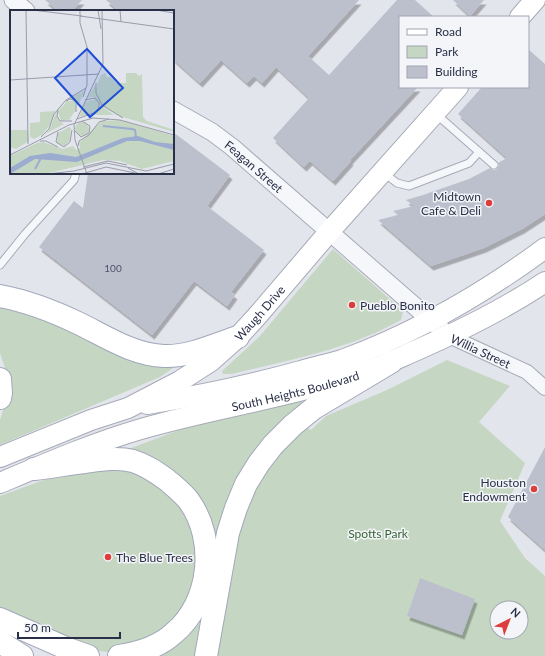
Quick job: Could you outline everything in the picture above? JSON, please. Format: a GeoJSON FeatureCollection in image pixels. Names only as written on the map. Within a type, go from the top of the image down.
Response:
{"type":"FeatureCollection","features":[{"type":"Feature","properties":{"kind":"main road"},"geometry":{"type":"LineString","coordinates":[[521,16],[535,0]]}},
{"type":"Feature","properties":{"kind":"main road","name":"Waugh Drive"},"geometry":{"type":"LineString","coordinates":[[0,457],[91,420],[128,408],[180,381],[211,361],[238,337],[457,88]]}},
{"type":"Feature","properties":{"kind":"main road","name":"South Heights Boulevard"},"geometry":{"type":"LineString","coordinates":[[128,408],[196,396],[282,376],[341,360],[381,344],[472,298],[545,248]]}},
{"type":"Feature","properties":{"kind":"main road","name":"South Heights Boulevard"},"geometry":{"type":"LineString","coordinates":[[34,469],[98,442],[143,428],[341,380],[391,362],[448,336],[503,308],[545,282]]}},
{"type":"Feature","properties":{"kind":"main road"},"geometry":{"type":"LineString","coordinates":[[0,296],[26,302],[51,311],[125,346],[144,353],[164,356],[190,353],[238,337]]}},
{"type":"Feature","properties":{"kind":"main road"},"geometry":{"type":"LineString","coordinates":[[206,656],[228,533],[246,484],[259,463],[273,445],[314,408],[391,362]]}},
{"type":"Feature","properties":{"kind":"main road"},"geometry":{"type":"LineString","coordinates":[[0,379],[0,398]]}},
{"type":"Feature","properties":{"kind":"main road"},"geometry":{"type":"LineString","coordinates":[[0,483],[34,469],[110,459],[132,461],[153,470],[173,484],[189,500],[199,520],[205,542],[206,561],[204,582],[198,601],[187,620],[174,634],[155,646],[134,654],[119,656]]}},
{"type":"Feature","properties":{"kind":"main road"},"geometry":{"type":"LineString","coordinates":[[0,619],[68,650],[88,656]]}},
{"type":"Feature","properties":{"kind":"main road"},"geometry":{"type":"LineString","coordinates":[[0,642],[22,656]]}},
{"type":"Feature","properties":{"kind":"street"},"geometry":{"type":"LineString","coordinates":[[13,0],[25,10]]}},
{"type":"Feature","properties":{"kind":"street","name":"Feagan Street"},"geometry":{"type":"LineString","coordinates":[[174,111],[212,132],[232,147],[329,232]]}},
{"type":"Feature","properties":{"kind":"street","name":"Willia Street"},"geometry":{"type":"LineString","coordinates":[[329,232],[448,336],[527,372],[545,388]]}},
{"type":"Feature","properties":{"kind":"lane"},"geometry":{"type":"LineString","coordinates":[[434,113],[494,165]]}},
{"type":"Feature","properties":{"kind":"lane"},"geometry":{"type":"LineString","coordinates":[[383,172],[397,183],[410,186],[469,163],[478,152]]}},
{"type":"Feature","properties":{"kind":"lane"},"geometry":{"type":"LineString","coordinates":[[0,265],[24,234],[74,180],[76,174]]}},
{"type":"Feature","properties":{"kind":"green space"},"geometry":{"type":"Polygon","coordinates":[[[333,249],[403,312],[401,320],[361,339],[319,353],[232,374],[223,374],[222,371],[259,337],[333,249]]]}},
{"type":"Feature","properties":{"kind":"green space"},"geometry":{"type":"Polygon","coordinates":[[[0,302],[176,366],[160,377],[0,445],[0,420],[5,404],[7,386],[5,368],[0,353],[0,302]]]}},
{"type":"Feature","properties":{"kind":"green space","name":"Spotts Park"},"geometry":{"type":"Polygon","coordinates":[[[447,360],[510,386],[479,422],[525,463],[500,521],[525,558],[545,576],[545,656],[213,656],[239,522],[258,476],[303,425],[311,430],[326,416],[387,390],[447,360]]]}},
{"type":"Feature","properties":{"kind":"green space"},"geometry":{"type":"Polygon","coordinates":[[[300,401],[304,404],[265,443],[200,656],[145,656],[183,631],[210,534],[126,450],[187,427],[300,401]]]}},
{"type":"Feature","properties":{"kind":"green space"},"geometry":{"type":"Polygon","coordinates":[[[120,464],[178,495],[200,541],[194,593],[165,631],[119,651],[105,652],[94,650],[0,611],[0,496],[76,468],[120,464]]]}},
{"type":"Feature","properties":{"kind":"building"},"geometry":{"type":"Polygon","coordinates":[[[45,0],[82,0],[73,10],[57,10],[45,0]]]}},
{"type":"Feature","properties":{"kind":"building"},"geometry":{"type":"Polygon","coordinates":[[[106,0],[359,0],[308,56],[329,75],[397,0],[415,0],[433,16],[399,16],[399,88],[417,88],[350,160],[351,161],[333,181],[310,161],[304,167],[273,138],[309,98],[276,67],[262,83],[254,76],[247,83],[221,60],[200,83],[174,60],[174,10],[118,10],[106,0]]]}},
{"type":"Feature","properties":{"kind":"building"},"geometry":{"type":"Polygon","coordinates":[[[453,0],[484,0],[470,16],[453,0]]]}},
{"type":"Feature","properties":{"kind":"building"},"geometry":{"type":"Polygon","coordinates":[[[529,50],[545,64],[545,214],[522,229],[484,248],[431,266],[378,220],[398,215],[393,211],[414,206],[406,200],[469,179],[490,168],[496,170],[499,166],[498,163],[507,158],[458,114],[481,88],[529,88],[529,50]]]}},
{"type":"Feature","properties":{"kind":"building"},"geometry":{"type":"Polygon","coordinates":[[[174,133],[230,175],[207,206],[264,250],[231,292],[235,295],[227,306],[194,281],[152,335],[39,247],[74,201],[83,208],[88,174],[174,174],[174,133]]]}},
{"type":"Feature","properties":{"kind":"building","name":"Houston Endowment"},"geometry":{"type":"Polygon","coordinates":[[[545,447],[545,550],[508,517],[545,447]]]}},
{"type":"Feature","properties":{"kind":"building"},"geometry":{"type":"Polygon","coordinates":[[[420,578],[475,599],[462,635],[407,616],[420,578]]]}},
{"type":"Feature","properties":{"kind":"place","name":"Midtown Cafe & Deli"},"geometry":{"type":"Point","coordinates":[489,203]}},
{"type":"Feature","properties":{"kind":"place","name":"Pueblo Bonito"},"geometry":{"type":"Point","coordinates":[352,305]}},
{"type":"Feature","properties":{"kind":"place","name":"Houston Endowment"},"geometry":{"type":"Point","coordinates":[534,489]}},
{"type":"Feature","properties":{"kind":"place","name":"The Blue Trees"},"geometry":{"type":"Point","coordinates":[108,557]}}]}
